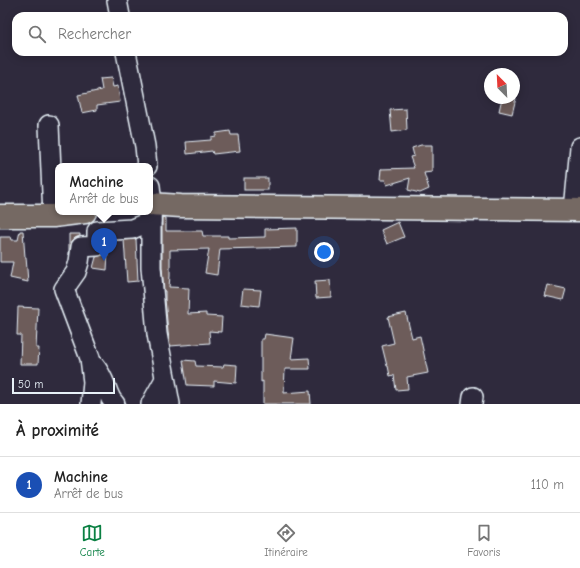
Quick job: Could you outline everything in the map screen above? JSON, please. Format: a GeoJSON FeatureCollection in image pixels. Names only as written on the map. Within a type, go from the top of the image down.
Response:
{"type":"FeatureCollection","features":[{"type":"Feature","properties":{"kind":"highway"},"geometry":{"type":"LineString","coordinates":[[153,204],[181,206],[577,210]]}},
{"type":"Feature","properties":{"kind":"highway"},"geometry":{"type":"LineString","coordinates":[[0,216],[61,215]]}},
{"type":"Feature","properties":{"kind":"street"},"geometry":{"type":"LineString","coordinates":[[117,0],[119,12]]}},
{"type":"Feature","properties":{"kind":"street"},"geometry":{"type":"LineString","coordinates":[[127,56],[147,163]]}},
{"type":"Feature","properties":{"kind":"street"},"geometry":{"type":"LineString","coordinates":[[49,125],[53,216]]}},
{"type":"Feature","properties":{"kind":"street"},"geometry":{"type":"LineString","coordinates":[[577,210],[580,147]]}},
{"type":"Feature","properties":{"kind":"street"},"geometry":{"type":"LineString","coordinates":[[91,404],[93,382],[90,360],[64,289],[76,272],[81,247],[97,246],[96,231],[132,229],[143,215]]}},
{"type":"Feature","properties":{"kind":"street"},"geometry":{"type":"LineString","coordinates":[[151,215],[151,267],[157,334],[170,404]]}},
{"type":"Feature","properties":{"kind":"street"},"geometry":{"type":"LineString","coordinates":[[90,360],[99,371],[110,399],[115,404]]}},
{"type":"Feature","properties":{"kind":"street"},"geometry":{"type":"LineString","coordinates":[[151,404],[165,379]]}},
{"type":"Feature","properties":{"kind":"building"},"geometry":{"type":"Polygon","coordinates":[[[111,78],[113,87],[118,86],[120,102],[97,105],[97,110],[82,113],[78,95],[102,90],[100,79],[111,78]]]}},
{"type":"Feature","properties":{"kind":"building"},"geometry":{"type":"Polygon","coordinates":[[[501,104],[514,104],[512,114],[499,111],[501,104]]]}},
{"type":"Feature","properties":{"kind":"building"},"geometry":{"type":"Polygon","coordinates":[[[406,109],[407,130],[392,132],[390,110],[406,109]]]}},
{"type":"Feature","properties":{"kind":"building"},"geometry":{"type":"Polygon","coordinates":[[[230,131],[231,135],[238,135],[240,151],[213,154],[212,151],[187,154],[186,142],[211,140],[211,137],[216,136],[216,133],[230,131]]]}},
{"type":"Feature","properties":{"kind":"building"},"geometry":{"type":"Polygon","coordinates":[[[421,145],[432,145],[432,172],[424,173],[429,189],[420,193],[408,190],[410,178],[387,185],[385,180],[380,180],[381,169],[414,168],[410,157],[414,156],[412,148],[421,145]]]}},
{"type":"Feature","properties":{"kind":"building"},"geometry":{"type":"Polygon","coordinates":[[[244,178],[268,178],[268,190],[244,190],[244,178]]]}},
{"type":"Feature","properties":{"kind":"building"},"geometry":{"type":"Polygon","coordinates":[[[162,217],[166,218],[166,231],[202,231],[203,236],[228,236],[228,238],[265,237],[265,229],[297,228],[297,247],[220,249],[217,275],[205,273],[209,249],[170,250],[169,287],[189,288],[188,314],[206,313],[206,316],[222,317],[221,332],[209,331],[210,343],[170,346],[162,267],[162,217]]]}},
{"type":"Feature","properties":{"kind":"building"},"geometry":{"type":"Polygon","coordinates":[[[398,222],[404,237],[387,244],[381,230],[398,222]]]}},
{"type":"Feature","properties":{"kind":"building"},"geometry":{"type":"Polygon","coordinates":[[[20,231],[23,231],[28,282],[10,278],[13,262],[0,262],[0,237],[11,237],[12,240],[18,240],[20,231]]]}},
{"type":"Feature","properties":{"kind":"building"},"geometry":{"type":"Polygon","coordinates":[[[69,234],[80,234],[80,236],[72,241],[69,255],[69,234]]]}},
{"type":"Feature","properties":{"kind":"building"},"geometry":{"type":"Polygon","coordinates":[[[136,239],[138,281],[127,282],[124,240],[136,239]]]}},
{"type":"Feature","properties":{"kind":"building"},"geometry":{"type":"Polygon","coordinates":[[[106,252],[108,253],[107,270],[93,268],[96,257],[103,255],[106,252]]]}},
{"type":"Feature","properties":{"kind":"building"},"geometry":{"type":"Polygon","coordinates":[[[330,280],[331,297],[316,298],[315,281],[330,280]]]}},
{"type":"Feature","properties":{"kind":"building"},"geometry":{"type":"Polygon","coordinates":[[[548,285],[566,289],[563,300],[545,296],[548,285]]]}},
{"type":"Feature","properties":{"kind":"building"},"geometry":{"type":"Polygon","coordinates":[[[243,289],[261,290],[259,306],[241,304],[243,289]]]}},
{"type":"Feature","properties":{"kind":"building"},"geometry":{"type":"Polygon","coordinates":[[[18,307],[38,308],[36,348],[39,348],[38,364],[20,364],[21,335],[17,335],[18,307]]]}},
{"type":"Feature","properties":{"kind":"building"},"geometry":{"type":"Polygon","coordinates":[[[406,313],[412,338],[420,336],[428,373],[407,377],[408,389],[396,390],[394,375],[390,376],[382,346],[394,343],[388,317],[406,313]]]}},
{"type":"Feature","properties":{"kind":"building"},"geometry":{"type":"Polygon","coordinates":[[[265,334],[294,338],[291,359],[309,358],[310,369],[285,369],[284,393],[310,391],[311,404],[263,404],[263,381],[261,382],[261,339],[264,339],[265,334]]]}},
{"type":"Feature","properties":{"kind":"building"},"geometry":{"type":"Polygon","coordinates":[[[183,360],[195,361],[196,366],[223,367],[224,364],[237,365],[236,383],[214,381],[214,386],[187,385],[183,360]]]}},
{"type":"Feature","properties":{"kind":"place","name":"Machine"},"geometry":{"type":"Point","coordinates":[104,261]}}]}
